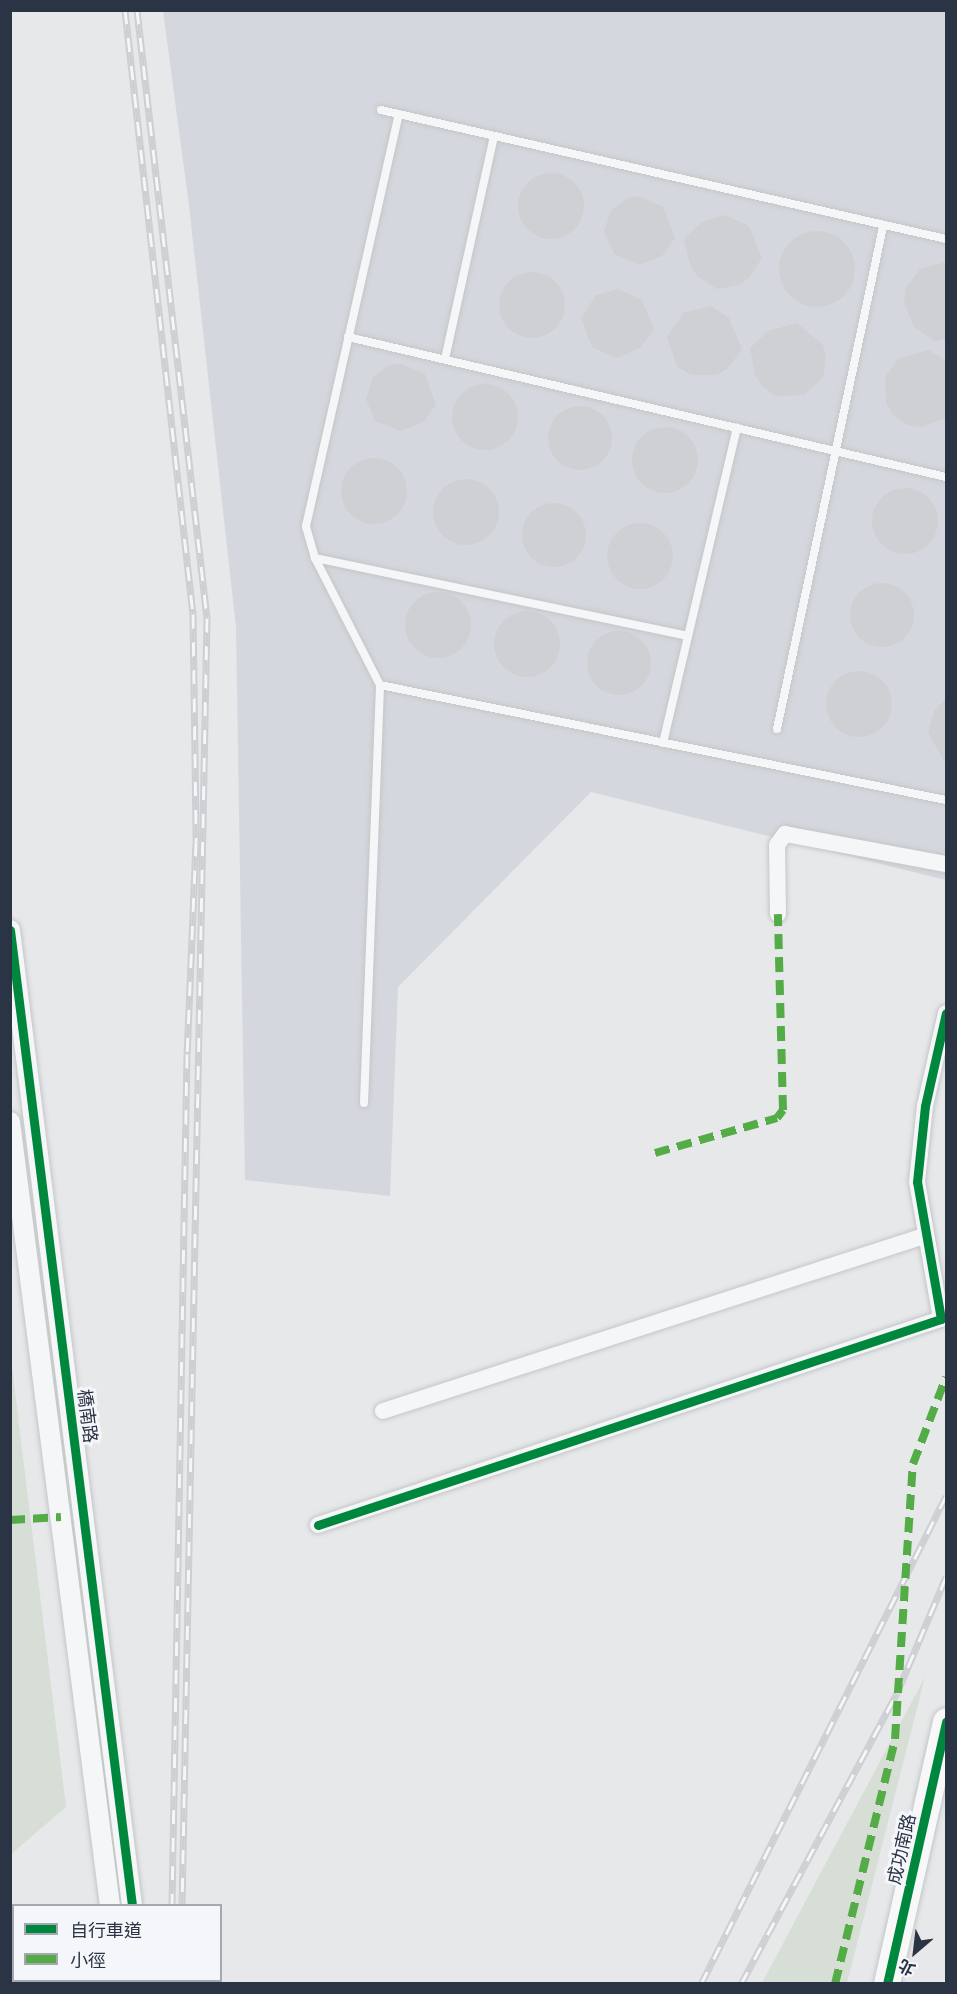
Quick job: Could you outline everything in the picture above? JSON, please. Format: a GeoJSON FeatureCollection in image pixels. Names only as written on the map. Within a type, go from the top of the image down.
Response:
{"type":"FeatureCollection","features":[{"type":"Feature","properties":{"kind":"main road","name":"成功南路"},"geometry":{"type":"LineString","coordinates":[[888,1983],[946,1722]]}},
{"type":"Feature","properties":{"kind":"street"},"geometry":{"type":"LineString","coordinates":[[778,914],[777,846],[785,834],[946,864]]}},
{"type":"Feature","properties":{"kind":"street","name":"橋南路"},"geometry":{"type":"LineString","coordinates":[[10,930],[132,1904]]}},
{"type":"Feature","properties":{"kind":"street"},"geometry":{"type":"LineString","coordinates":[[318,1525],[941,1319],[924,1236],[917,1182],[925,1106],[946,1013]]}},
{"type":"Feature","properties":{"kind":"street"},"geometry":{"type":"LineString","coordinates":[[10,1122],[110,1904]]}},
{"type":"Feature","properties":{"kind":"street"},"geometry":{"type":"LineString","coordinates":[[383,1411],[924,1236]]}},
{"type":"Feature","properties":{"kind":"lane"},"geometry":{"type":"LineString","coordinates":[[381,110],[884,227],[946,239]]}},
{"type":"Feature","properties":{"kind":"lane"},"geometry":{"type":"LineString","coordinates":[[364,1103],[380,685],[315,558],[306,526],[399,114]]}},
{"type":"Feature","properties":{"kind":"lane"},"geometry":{"type":"LineString","coordinates":[[445,359],[494,136]]}},
{"type":"Feature","properties":{"kind":"lane"},"geometry":{"type":"LineString","coordinates":[[777,729],[884,227]]}},
{"type":"Feature","properties":{"kind":"lane"},"geometry":{"type":"LineString","coordinates":[[348,337],[946,477]]}},
{"type":"Feature","properties":{"kind":"lane"},"geometry":{"type":"LineString","coordinates":[[663,743],[737,428]]}},
{"type":"Feature","properties":{"kind":"lane"},"geometry":{"type":"LineString","coordinates":[[315,558],[688,636]]}},
{"type":"Feature","properties":{"kind":"lane"},"geometry":{"type":"LineString","coordinates":[[380,685],[946,800]]}},
{"type":"Feature","properties":{"kind":"shaded area"},"geometry":{"type":"Polygon","coordinates":[[[163,11],[946,11],[946,880],[591,792],[398,987],[390,1196],[245,1180],[236,627],[189,206],[163,11]]]}},
{"type":"Feature","properties":{"kind":"shaded area"},"geometry":{"type":"Polygon","coordinates":[[[10,1351],[66,1807],[11,1854],[10,1854],[10,1351]]]}},
{"type":"Feature","properties":{"kind":"shaded area"},"geometry":{"type":"Polygon","coordinates":[[[925,1677],[847,1983],[762,1983],[925,1677]]]}},
{"type":"Feature","properties":{"kind":"building"},"geometry":{"type":"Polygon","coordinates":[[[551,173],[564,176],[574,183],[581,193],[584,206],[581,219],[574,229],[564,236],[551,239],[538,236],[528,229],[521,219],[518,206],[521,193],[528,183],[538,176],[551,173]]]}},
{"type":"Feature","properties":{"kind":"building"},"geometry":{"type":"Polygon","coordinates":[[[639,196],[663,207],[675,238],[662,256],[639,265],[614,254],[604,232],[611,210],[628,198],[639,196]]]}},
{"type":"Feature","properties":{"kind":"building"},"geometry":{"type":"Polygon","coordinates":[[[725,215],[749,226],[762,258],[749,278],[738,285],[717,289],[697,276],[690,265],[684,239],[702,222],[725,215]]]}},
{"type":"Feature","properties":{"kind":"building"},"geometry":{"type":"Polygon","coordinates":[[[817,231],[831,234],[844,242],[852,255],[855,269],[852,283],[844,296],[831,304],[817,307],[803,304],[790,296],[782,283],[779,269],[782,255],[790,242],[803,234],[817,231]]]}},
{"type":"Feature","properties":{"kind":"building"},"geometry":{"type":"Polygon","coordinates":[[[946,262],[946,339],[935,341],[914,327],[904,302],[906,288],[920,269],[946,262]]]}},
{"type":"Feature","properties":{"kind":"building"},"geometry":{"type":"Polygon","coordinates":[[[532,272],[544,275],[555,282],[562,293],[565,305],[562,317],[555,328],[544,335],[532,338],[520,335],[509,328],[502,317],[499,305],[502,293],[509,282],[520,275],[532,272]]]}},
{"type":"Feature","properties":{"kind":"building"},"geometry":{"type":"Polygon","coordinates":[[[618,289],[642,300],[654,330],[640,348],[617,358],[592,347],[581,318],[596,295],[618,289]]]}},
{"type":"Feature","properties":{"kind":"building"},"geometry":{"type":"Polygon","coordinates":[[[711,306],[729,318],[742,349],[728,368],[717,375],[691,375],[677,366],[667,337],[683,313],[711,306]]]}},
{"type":"Feature","properties":{"kind":"building"},"geometry":{"type":"Polygon","coordinates":[[[797,323],[823,345],[826,357],[823,377],[804,395],[776,396],[762,386],[755,375],[750,348],[768,331],[797,323]]]}},
{"type":"Feature","properties":{"kind":"building"},"geometry":{"type":"Polygon","coordinates":[[[929,350],[946,361],[946,418],[922,427],[908,425],[893,415],[886,403],[885,377],[899,358],[929,350]]]}},
{"type":"Feature","properties":{"kind":"building"},"geometry":{"type":"Polygon","coordinates":[[[401,364],[425,374],[436,405],[423,422],[401,431],[375,421],[366,399],[373,377],[390,365],[401,364]]]}},
{"type":"Feature","properties":{"kind":"building"},"geometry":{"type":"Polygon","coordinates":[[[485,384],[498,387],[508,394],[515,404],[518,417],[515,430],[508,440],[498,447],[485,450],[472,447],[462,440],[455,430],[452,417],[455,404],[462,394],[472,387],[485,384]]]}},
{"type":"Feature","properties":{"kind":"building"},"geometry":{"type":"Polygon","coordinates":[[[574,406],[586,406],[603,415],[610,426],[612,438],[610,450],[603,461],[586,470],[574,470],[562,465],[553,456],[548,444],[548,432],[553,420],[562,411],[574,406]]]}},
{"type":"Feature","properties":{"kind":"building"},"geometry":{"type":"Polygon","coordinates":[[[665,427],[677,430],[688,437],[695,448],[698,460],[695,472],[688,483],[677,490],[665,493],[653,490],[642,483],[635,472],[632,460],[635,448],[642,437],[653,430],[665,427]]]}},
{"type":"Feature","properties":{"kind":"building"},"geometry":{"type":"Polygon","coordinates":[[[374,458],[387,461],[397,468],[404,478],[407,491],[404,504],[397,514],[387,521],[374,524],[361,521],[351,514],[344,504],[341,491],[344,478],[351,468],[361,461],[374,458]]]}},
{"type":"Feature","properties":{"kind":"building"},"geometry":{"type":"Polygon","coordinates":[[[466,479],[478,482],[489,489],[496,500],[499,512],[496,524],[489,535],[478,542],[466,545],[454,542],[443,535],[436,524],[433,512],[436,500],[443,489],[454,482],[466,479]]]}},
{"type":"Feature","properties":{"kind":"building"},"geometry":{"type":"Polygon","coordinates":[[[905,488],[917,491],[928,498],[935,509],[938,521],[935,533],[928,544],[917,551],[905,554],[893,551],[882,544],[875,533],[872,521],[875,509],[882,498],[893,491],[905,488]]]}},
{"type":"Feature","properties":{"kind":"building"},"geometry":{"type":"Polygon","coordinates":[[[548,503],[560,503],[577,512],[584,523],[586,535],[584,547],[577,558],[560,567],[548,567],[536,562],[527,553],[522,541],[522,529],[527,517],[536,508],[548,503]]]}},
{"type":"Feature","properties":{"kind":"building"},"geometry":{"type":"Polygon","coordinates":[[[634,523],[646,523],[658,528],[668,538],[673,556],[671,569],[658,584],[646,589],[634,589],[622,584],[612,574],[607,562],[607,550],[612,538],[622,528],[634,523]]]}},
{"type":"Feature","properties":{"kind":"building"},"geometry":{"type":"Polygon","coordinates":[[[876,583],[888,583],[905,592],[912,603],[914,615],[912,627],[905,638],[888,647],[876,647],[864,642],[855,633],[850,621],[850,609],[855,597],[864,588],[876,583]]]}},
{"type":"Feature","properties":{"kind":"building"},"geometry":{"type":"Polygon","coordinates":[[[438,592],[451,594],[466,607],[471,625],[469,638],[456,653],[438,658],[425,656],[410,643],[405,625],[407,612],[420,597],[438,592]]]}},
{"type":"Feature","properties":{"kind":"building"},"geometry":{"type":"Polygon","coordinates":[[[527,611],[540,614],[550,621],[557,631],[560,644],[557,657],[550,667],[540,674],[527,677],[514,674],[504,667],[497,657],[494,644],[497,631],[504,621],[514,614],[527,611]]]}},
{"type":"Feature","properties":{"kind":"building"},"geometry":{"type":"Polygon","coordinates":[[[613,631],[625,631],[642,640],[649,651],[651,663],[649,675],[642,686],[625,695],[613,695],[601,690],[592,681],[587,669],[587,657],[592,645],[601,636],[613,631]]]}},
{"type":"Feature","properties":{"kind":"building"},"geometry":{"type":"Polygon","coordinates":[[[859,671],[871,674],[882,681],[889,692],[892,704],[889,716],[882,727],[871,734],[859,737],[847,734],[836,727],[829,716],[826,704],[829,692],[836,681],[847,674],[859,671]]]}},
{"type":"Feature","properties":{"kind":"building"},"geometry":{"type":"Polygon","coordinates":[[[946,698],[946,764],[928,733],[934,711],[946,698]]]}},
{"type":"Feature","properties":{"kind":"railway"},"geometry":{"type":"LineString","coordinates":[[125,10],[193,614],[196,842],[187,1054],[172,1904]]}},
{"type":"Feature","properties":{"kind":"railway"},"geometry":{"type":"LineString","coordinates":[[137,10],[207,618],[182,1904]]}},
{"type":"Feature","properties":{"kind":"railway"},"geometry":{"type":"LineString","coordinates":[[701,1984],[946,1496]]}},
{"type":"Feature","properties":{"kind":"railway"},"geometry":{"type":"LineString","coordinates":[[741,1984],[897,1693],[946,1577]]}},
{"type":"Feature","properties":{"kind":"marked path"},"geometry":{"type":"LineString","coordinates":[[655,1153],[777,1118],[783,1110],[778,914]]}},
{"type":"Feature","properties":{"kind":"marked path"},"geometry":{"type":"LineString","coordinates":[[835,1984],[895,1739],[913,1464],[946,1377]]}},
{"type":"Feature","properties":{"kind":"marked path"},"geometry":{"type":"LineString","coordinates":[[10,1520],[61,1517]]}},
{"type":"Feature","properties":{"kind":"cycle path"},"geometry":{"type":"LineString","coordinates":[[10,930],[132,1904]]}},
{"type":"Feature","properties":{"kind":"cycle path"},"geometry":{"type":"LineString","coordinates":[[318,1525],[941,1319],[917,1182],[925,1106],[946,1013]]}},
{"type":"Feature","properties":{"kind":"cycle path"},"geometry":{"type":"LineString","coordinates":[[887,1984],[946,1722]]}}]}
